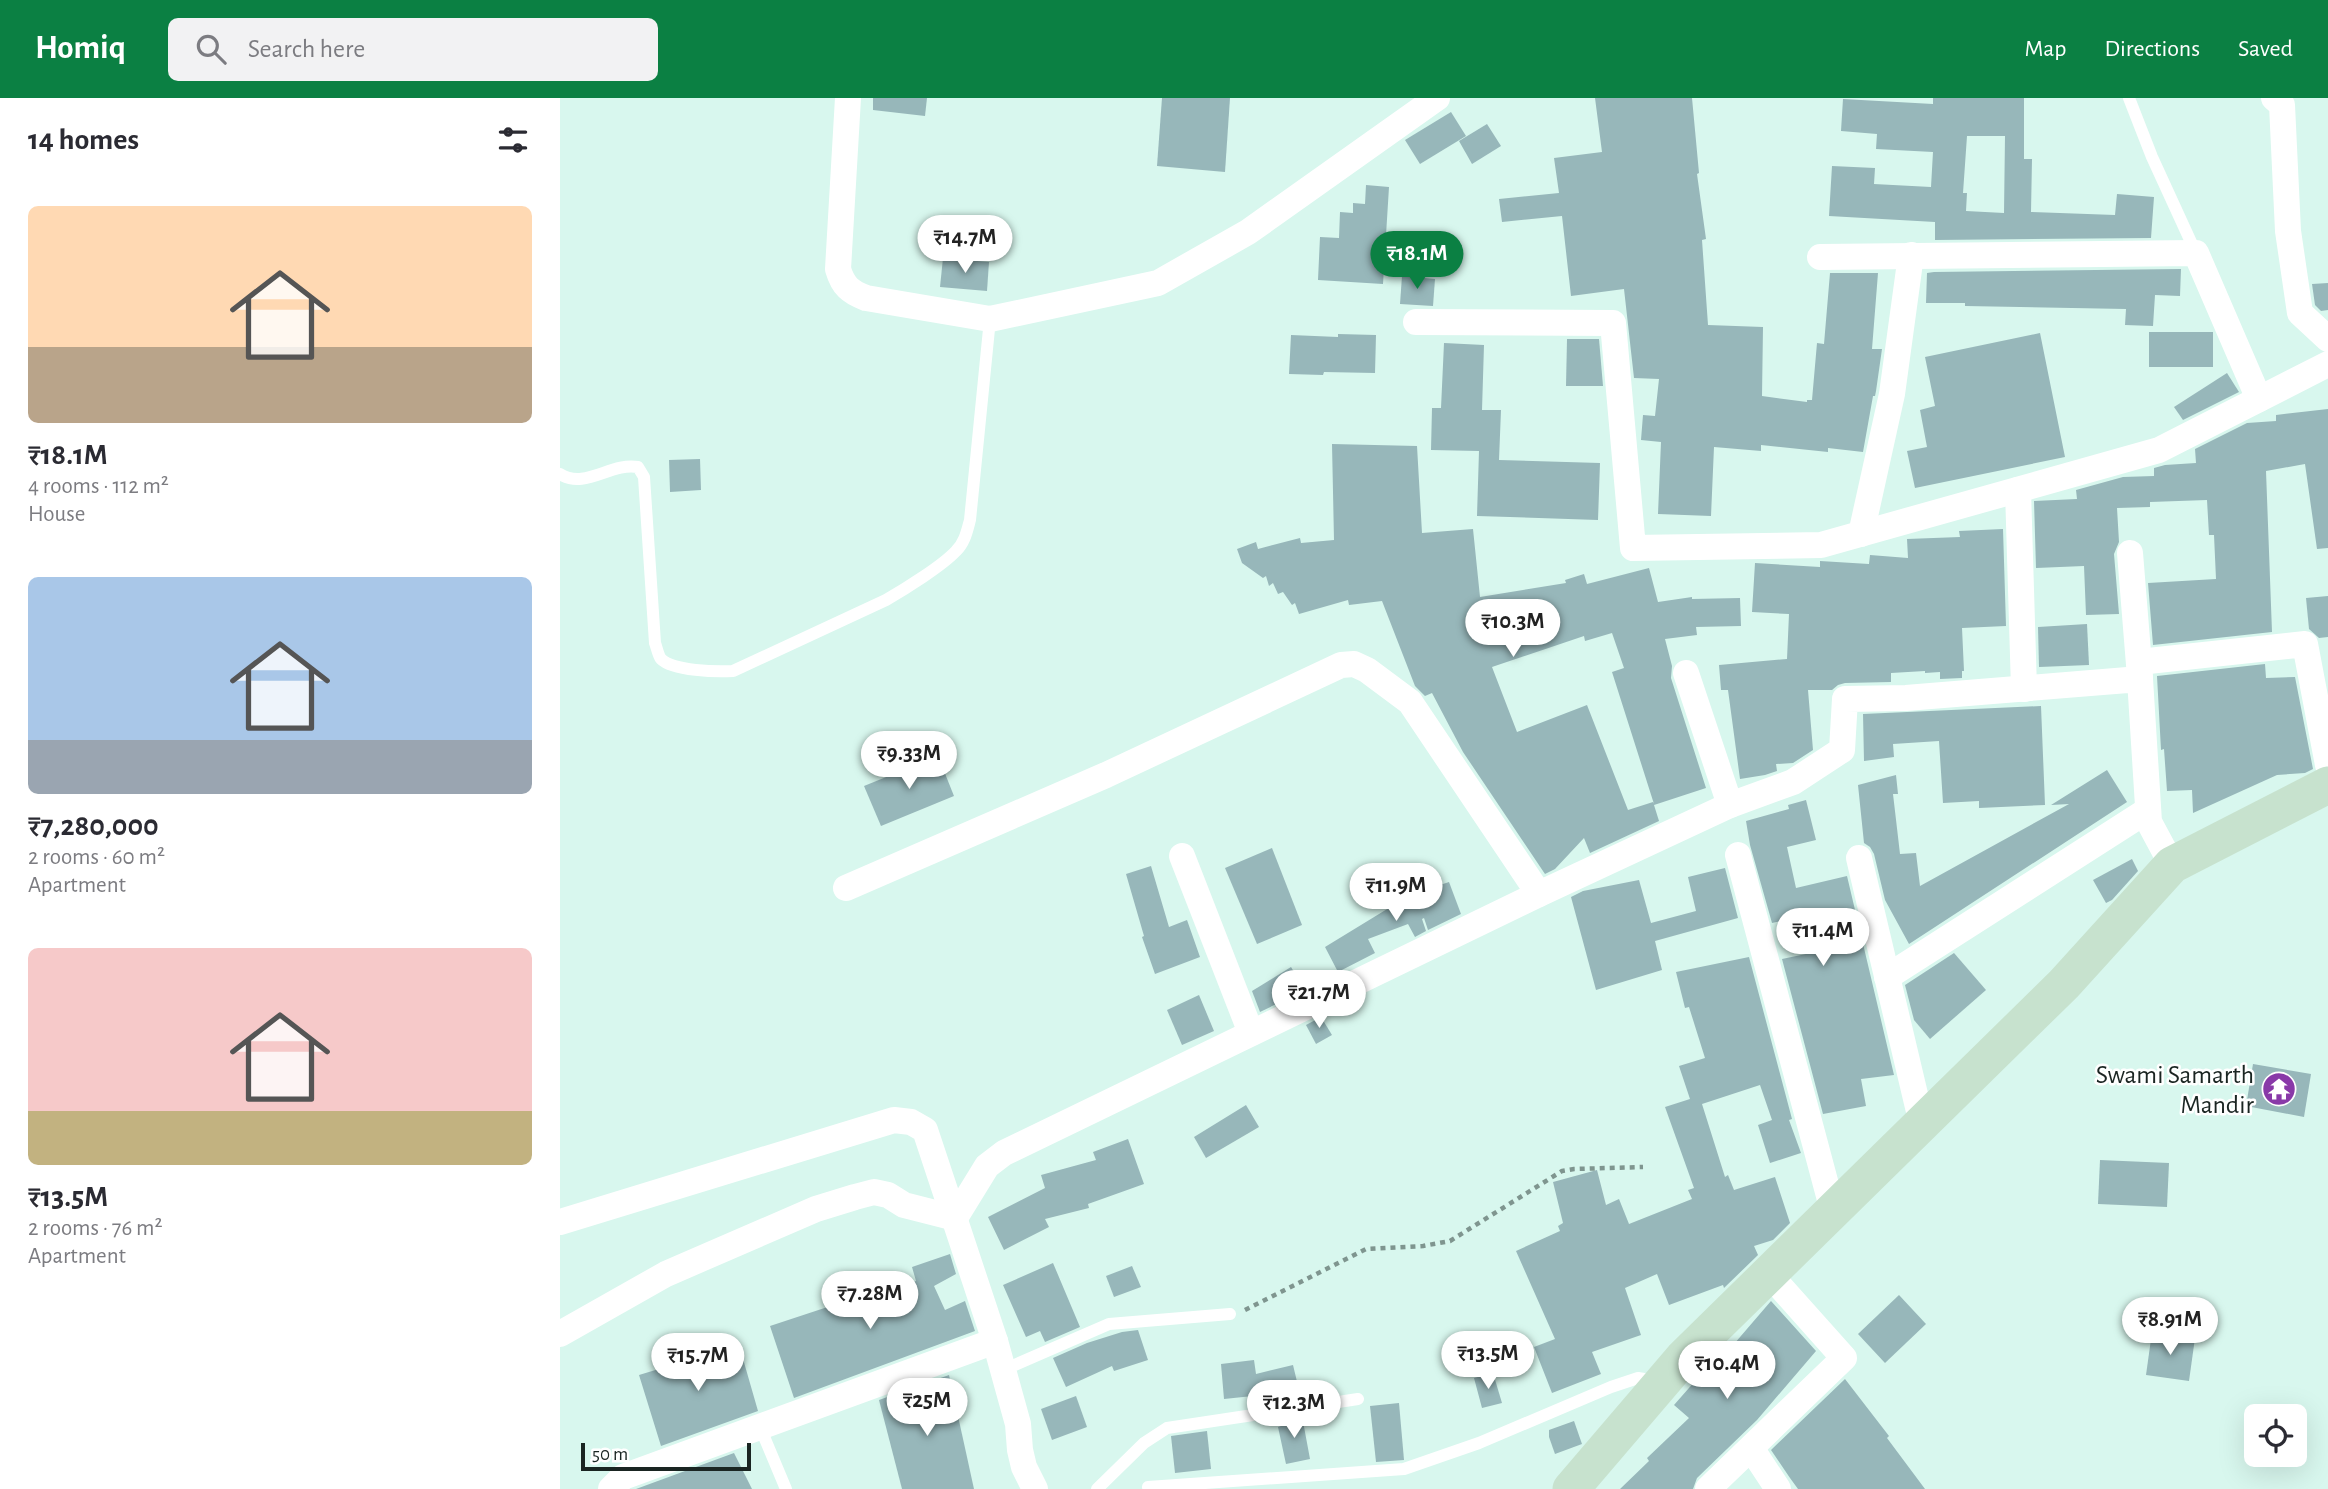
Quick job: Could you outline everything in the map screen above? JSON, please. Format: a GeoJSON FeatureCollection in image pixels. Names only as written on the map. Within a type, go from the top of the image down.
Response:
{"type":"FeatureCollection","features":[{"type":"Feature","properties":{"kind":"street"},"geometry":{"type":"LineString","coordinates":[[848,98],[838,270],[842,283],[852,293],[866,298],[990,320],[1158,283],[1248,232],[1437,98]]}},
{"type":"Feature","properties":{"kind":"street"},"geometry":{"type":"LineString","coordinates":[[2274,98],[2281,105],[2288,231],[2300,313],[2328,339]]}},
{"type":"Feature","properties":{"kind":"street"},"geometry":{"type":"LineString","coordinates":[[1820,257],[2196,253],[2259,399]]}},
{"type":"Feature","properties":{"kind":"street"},"geometry":{"type":"LineString","coordinates":[[1861,534],[1892,394],[1911,255]]}},
{"type":"Feature","properties":{"kind":"street"},"geometry":{"type":"LineString","coordinates":[[1416,322],[1614,323],[1633,548],[1821,545],[2159,450],[2328,363]]}},
{"type":"Feature","properties":{"kind":"street"},"geometry":{"type":"LineString","coordinates":[[2018,490],[2024,689]]}},
{"type":"Feature","properties":{"kind":"street"},"geometry":{"type":"LineString","coordinates":[[2130,553],[2149,821],[2172,865]]}},
{"type":"Feature","properties":{"kind":"street"},"geometry":{"type":"LineString","coordinates":[[955,1218],[986,1166],[1004,1153],[1539,894],[1730,805],[1793,782],[1842,750],[1845,699],[1906,698],[2024,689],[2305,644],[2328,765]]}},
{"type":"Feature","properties":{"kind":"street"},"geometry":{"type":"LineString","coordinates":[[846,888],[1106,775],[1341,665],[1354,664],[1367,670],[1410,702],[1539,894]]}},
{"type":"Feature","properties":{"kind":"street"},"geometry":{"type":"LineString","coordinates":[[1686,673],[1730,805]]}},
{"type":"Feature","properties":{"kind":"street"},"geometry":{"type":"LineString","coordinates":[[1571,1489],[1683,1358],[2064,984],[2172,865],[2328,785]]}},
{"type":"Feature","properties":{"kind":"street"},"geometry":{"type":"LineString","coordinates":[[1887,977],[2148,810]]}},
{"type":"Feature","properties":{"kind":"street"},"geometry":{"type":"LineString","coordinates":[[1738,855],[1833,1211]]}},
{"type":"Feature","properties":{"kind":"street"},"geometry":{"type":"LineString","coordinates":[[1182,856],[1251,1033]]}},
{"type":"Feature","properties":{"kind":"street"},"geometry":{"type":"LineString","coordinates":[[1860,858],[1922,1124]]}},
{"type":"Feature","properties":{"kind":"street"},"geometry":{"type":"LineString","coordinates":[[560,1222],[894,1120],[911,1122],[925,1130],[955,1218],[995,1341],[1018,1424],[1024,1467],[1035,1489]]}},
{"type":"Feature","properties":{"kind":"street"},"geometry":{"type":"LineString","coordinates":[[560,1334],[666,1274],[816,1209],[855,1197],[874,1192],[888,1195],[904,1205],[955,1218]]}},
{"type":"Feature","properties":{"kind":"street"},"geometry":{"type":"LineString","coordinates":[[1708,1489],[1844,1358],[1769,1274]]}},
{"type":"Feature","properties":{"kind":"street"},"geometry":{"type":"LineString","coordinates":[[611,1489],[623,1477],[995,1341]]}},
{"type":"Feature","properties":{"kind":"street"},"geometry":{"type":"LineString","coordinates":[[1751,1448],[1778,1489]]}},
{"type":"Feature","properties":{"kind":"lane"},"geometry":{"type":"LineString","coordinates":[[2129,98],[2152,157],[2196,253]]}},
{"type":"Feature","properties":{"kind":"lane"},"geometry":{"type":"LineString","coordinates":[[560,474],[568,479],[581,480],[617,467],[638,467],[644,477],[655,643],[660,658],[672,665],[718,672],[733,671],[886,600],[956,551],[966,536],[970,520],[990,320]]}},
{"type":"Feature","properties":{"kind":"lane"},"geometry":{"type":"LineString","coordinates":[[1003,1370],[1109,1324],[1230,1314]]}},
{"type":"Feature","properties":{"kind":"lane"},"geometry":{"type":"LineString","coordinates":[[1148,1487],[1404,1469],[1479,1443],[1611,1387],[1638,1378],[1663,1382]]}},
{"type":"Feature","properties":{"kind":"lane"},"geometry":{"type":"LineString","coordinates":[[1097,1489],[1144,1443],[1167,1428],[1358,1399]]}},
{"type":"Feature","properties":{"kind":"lane"},"geometry":{"type":"LineString","coordinates":[[760,1427],[786,1489]]}},
{"type":"Feature","properties":{"kind":"path"},"geometry":{"type":"LineString","coordinates":[[1230,1314],[1244,1310],[1366,1249],[1450,1241],[1562,1171],[1643,1167]]}},
{"type":"Feature","properties":{"kind":"building"},"geometry":{"type":"Polygon","coordinates":[[[873,98],[927,98],[925,116],[873,110],[873,98]]]}},
{"type":"Feature","properties":{"kind":"building"},"geometry":{"type":"Polygon","coordinates":[[[1162,98],[1230,98],[1225,172],[1157,166],[1162,98]]]}},
{"type":"Feature","properties":{"kind":"building"},"geometry":{"type":"Polygon","coordinates":[[[1595,98],[1692,98],[1697,174],[1706,239],[1702,240],[1708,325],[1763,327],[1762,396],[1807,402],[1812,400],[1817,343],[1824,344],[1830,273],[1878,273],[1872,349],[1882,349],[1863,452],[1828,448],[1828,452],[1761,445],[1761,451],[1714,447],[1711,516],[1658,514],[1661,442],[1641,440],[1643,415],[1655,416],[1659,379],[1634,378],[1624,289],[1571,296],[1562,216],[1502,222],[1499,199],[1559,193],[1554,158],[1602,152],[1595,98]]]}},
{"type":"Feature","properties":{"kind":"building"},"geometry":{"type":"Polygon","coordinates":[[[1933,98],[2024,98],[2024,159],[2032,159],[2031,212],[2115,215],[2117,194],[2154,197],[2151,238],[1935,240],[1935,222],[1829,216],[1832,166],[1875,168],[1874,184],[1931,187],[1933,152],[1876,149],[1877,134],[1841,131],[1843,99],[1933,104],[1933,98]],[[1967,136],[1963,193],[1967,193],[1966,211],[2004,213],[2005,136],[1967,136]]]}},
{"type":"Feature","properties":{"kind":"building"},"geometry":{"type":"Polygon","coordinates":[[[1451,112],[1466,136],[1420,164],[1405,140],[1451,112]]]}},
{"type":"Feature","properties":{"kind":"building"},"geometry":{"type":"Polygon","coordinates":[[[1487,124],[1501,146],[1472,164],[1459,141],[1487,124]]]}},
{"type":"Feature","properties":{"kind":"building"},"geometry":{"type":"Polygon","coordinates":[[[1366,185],[1389,187],[1383,284],[1318,280],[1320,237],[1339,238],[1340,212],[1353,213],[1353,203],[1365,204],[1366,185]]]}},
{"type":"Feature","properties":{"kind":"building"},"geometry":{"type":"Polygon","coordinates":[[[943,258],[989,262],[987,291],[940,287],[943,258]]]}},
{"type":"Feature","properties":{"kind":"building"},"geometry":{"type":"Polygon","coordinates":[[[2181,269],[2180,296],[2155,295],[2153,326],[2125,325],[2126,309],[1926,303],[1927,273],[1934,272],[2181,269]]]}},
{"type":"Feature","properties":{"kind":"building"},"geometry":{"type":"Polygon","coordinates":[[[1402,276],[1435,279],[1433,306],[1400,304],[1402,276]]]}},
{"type":"Feature","properties":{"kind":"building"},"geometry":{"type":"Polygon","coordinates":[[[2328,283],[2328,310],[2321,311],[2315,305],[2312,284],[2328,283]]]}},
{"type":"Feature","properties":{"kind":"building"},"geometry":{"type":"Polygon","coordinates":[[[2149,332],[2213,332],[2213,367],[2149,367],[2149,332]]]}},
{"type":"Feature","properties":{"kind":"building"},"geometry":{"type":"Polygon","coordinates":[[[2040,333],[2065,457],[1915,488],[1907,451],[1927,447],[1920,410],[1935,406],[1925,357],[2040,333]]]}},
{"type":"Feature","properties":{"kind":"building"},"geometry":{"type":"Polygon","coordinates":[[[1338,334],[1376,335],[1375,373],[1289,374],[1291,335],[1338,337],[1338,334]]]}},
{"type":"Feature","properties":{"kind":"building"},"geometry":{"type":"Polygon","coordinates":[[[1567,339],[1599,339],[1603,386],[1566,386],[1567,339]]]}},
{"type":"Feature","properties":{"kind":"building"},"geometry":{"type":"Polygon","coordinates":[[[1444,343],[1484,345],[1482,410],[1501,410],[1499,460],[1600,463],[1598,520],[1477,516],[1479,451],[1431,450],[1432,408],[1441,408],[1444,343]]]}},
{"type":"Feature","properties":{"kind":"building"},"geometry":{"type":"Polygon","coordinates":[[[2227,373],[2239,392],[2183,420],[2174,407],[2227,373]]]}},
{"type":"Feature","properties":{"kind":"building"},"geometry":{"type":"Polygon","coordinates":[[[2328,409],[2328,548],[2317,549],[2305,464],[2266,471],[2272,632],[2153,645],[2148,583],[2216,579],[2214,535],[2209,535],[2207,500],[2150,502],[2150,507],[2117,508],[2119,542],[2114,554],[2119,614],[2086,615],[2084,566],[2036,568],[2034,501],[2077,499],[2076,490],[2123,477],[2154,476],[2154,468],[2165,465],[2196,463],[2195,449],[2247,423],[2276,421],[2276,415],[2328,409]]]}},
{"type":"Feature","properties":{"kind":"building"},"geometry":{"type":"Polygon","coordinates":[[[1332,444],[1417,446],[1422,533],[1473,529],[1480,597],[1566,583],[1565,580],[1584,574],[1587,584],[1649,568],[1658,602],[1692,597],[1740,598],[1741,626],[1696,627],[1697,635],[1665,639],[1672,666],[1671,678],[1706,788],[1654,805],[1659,821],[1590,853],[1584,838],[1555,869],[1545,874],[1463,752],[1432,693],[1425,696],[1415,686],[1382,601],[1349,605],[1348,600],[1299,614],[1295,603],[1292,605],[1283,592],[1278,594],[1273,583],[1269,586],[1266,576],[1263,578],[1242,563],[1237,549],[1256,542],[1258,549],[1300,538],[1301,543],[1334,540],[1332,444]],[[1612,633],[1585,641],[1584,636],[1492,667],[1517,732],[1587,705],[1628,810],[1653,802],[1654,804],[1612,672],[1624,668],[1612,633]]]}},
{"type":"Feature","properties":{"kind":"building"},"geometry":{"type":"Polygon","coordinates":[[[700,459],[701,490],[670,492],[669,460],[700,459]]]}},
{"type":"Feature","properties":{"kind":"building"},"geometry":{"type":"Polygon","coordinates":[[[2003,529],[2006,626],[1962,628],[1962,678],[1940,679],[1940,672],[1891,673],[1891,682],[1845,683],[1832,690],[1808,690],[1813,750],[1793,763],[1776,764],[1777,771],[1740,779],[1728,690],[1721,690],[1719,665],[1787,659],[1789,614],[1752,612],[1755,563],[1820,567],[1820,561],[1869,564],[1870,555],[1908,558],[1907,539],[1960,537],[1959,531],[2003,529]]]}},
{"type":"Feature","properties":{"kind":"building"},"geometry":{"type":"Polygon","coordinates":[[[2328,596],[2328,637],[2319,638],[2309,629],[2306,598],[2328,596]]]}},
{"type":"Feature","properties":{"kind":"building"},"geometry":{"type":"Polygon","coordinates":[[[2087,624],[2089,665],[2039,667],[2038,627],[2087,624]]]}},
{"type":"Feature","properties":{"kind":"building"},"geometry":{"type":"Polygon","coordinates":[[[2265,664],[2266,678],[2295,677],[2313,769],[2305,773],[2277,775],[2193,813],[2192,790],[2167,791],[2164,749],[2161,750],[2157,676],[2265,664]]]}},
{"type":"Feature","properties":{"kind":"building"},"geometry":{"type":"Polygon","coordinates":[[[2041,706],[2045,805],[1979,808],[1979,801],[1943,803],[1939,741],[1893,744],[1894,757],[1864,761],[1863,714],[2041,706]]]}},
{"type":"Feature","properties":{"kind":"building"},"geometry":{"type":"Polygon","coordinates":[[[938,756],[954,796],[881,826],[864,786],[938,756]]]}},
{"type":"Feature","properties":{"kind":"building"},"geometry":{"type":"Polygon","coordinates":[[[2107,770],[2127,802],[1909,944],[1885,900],[1874,854],[1864,843],[1858,785],[1896,775],[1898,794],[1893,794],[1900,854],[1916,853],[1920,886],[2069,804],[2051,805],[2107,770]]]}},
{"type":"Feature","properties":{"kind":"building"},"geometry":{"type":"Polygon","coordinates":[[[1806,800],[1816,840],[1787,847],[1796,888],[1847,876],[1894,1075],[1861,1079],[1866,1106],[1823,1114],[1782,959],[1844,946],[1840,908],[1772,923],[1746,821],[1789,809],[1788,805],[1806,800]]]}},
{"type":"Feature","properties":{"kind":"building"},"geometry":{"type":"Polygon","coordinates":[[[1272,848],[1302,925],[1257,944],[1225,868],[1272,848]]]}},
{"type":"Feature","properties":{"kind":"building"},"geometry":{"type":"Polygon","coordinates":[[[2132,859],[2138,871],[2112,900],[2106,903],[2093,880],[2132,859]]]}},
{"type":"Feature","properties":{"kind":"building"},"geometry":{"type":"Polygon","coordinates":[[[1151,866],[1169,927],[1187,920],[1200,957],[1155,974],[1142,937],[1144,936],[1126,874],[1151,866]]]}},
{"type":"Feature","properties":{"kind":"building"},"geometry":{"type":"Polygon","coordinates":[[[1725,868],[1738,918],[1655,941],[1662,970],[1596,990],[1571,897],[1583,891],[1639,880],[1651,923],[1696,911],[1688,877],[1725,868]]]}},
{"type":"Feature","properties":{"kind":"building"},"geometry":{"type":"Polygon","coordinates":[[[1449,882],[1461,914],[1428,930],[1424,918],[1422,919],[1426,931],[1415,937],[1408,924],[1368,939],[1375,953],[1338,972],[1325,947],[1397,903],[1394,895],[1411,889],[1413,894],[1449,882]]]}},
{"type":"Feature","properties":{"kind":"building"},"geometry":{"type":"Polygon","coordinates":[[[1954,953],[1986,990],[1930,1039],[1914,1020],[1905,985],[1954,953]]]}},
{"type":"Feature","properties":{"kind":"building"},"geometry":{"type":"Polygon","coordinates":[[[1749,957],[1792,1119],[1789,1120],[1801,1153],[1770,1163],[1758,1125],[1772,1120],[1760,1085],[1702,1104],[1725,1177],[1728,1175],[1734,1190],[1775,1177],[1790,1223],[1773,1240],[1754,1246],[1758,1255],[1724,1288],[1723,1285],[1669,1305],[1657,1274],[1625,1288],[1641,1335],[1592,1352],[1601,1374],[1552,1393],[1534,1347],[1555,1339],[1516,1251],[1560,1231],[1558,1226],[1563,1223],[1553,1182],[1597,1170],[1606,1205],[1619,1199],[1629,1224],[1692,1199],[1688,1190],[1694,1188],[1665,1107],[1690,1099],[1679,1066],[1705,1058],[1689,1007],[1685,1008],[1676,972],[1749,957]]]}},
{"type":"Feature","properties":{"kind":"building"},"geometry":{"type":"Polygon","coordinates":[[[1291,967],[1305,990],[1260,1012],[1252,991],[1291,967]]]}},
{"type":"Feature","properties":{"kind":"building"},"geometry":{"type":"Polygon","coordinates":[[[1199,995],[1214,1031],[1182,1045],[1167,1010],[1199,995]]]}},
{"type":"Feature","properties":{"kind":"building"},"geometry":{"type":"Polygon","coordinates":[[[1321,1017],[1332,1035],[1316,1044],[1306,1025],[1321,1017]]]}},
{"type":"Feature","properties":{"kind":"building"},"geometry":{"type":"Polygon","coordinates":[[[2253,1064],[2311,1074],[2304,1117],[2246,1106],[2253,1064]]]}},
{"type":"Feature","properties":{"kind":"building"},"geometry":{"type":"Polygon","coordinates":[[[1246,1105],[1259,1127],[1206,1158],[1194,1137],[1246,1105]]]}},
{"type":"Feature","properties":{"kind":"building"},"geometry":{"type":"Polygon","coordinates":[[[1128,1139],[1144,1184],[1088,1204],[1089,1208],[1045,1219],[1049,1227],[1004,1250],[988,1217],[1045,1188],[1041,1175],[1096,1160],[1093,1152],[1128,1139]]]}},
{"type":"Feature","properties":{"kind":"building"},"geometry":{"type":"Polygon","coordinates":[[[2100,1160],[2169,1163],[2167,1207],[2098,1204],[2100,1160]]]}},
{"type":"Feature","properties":{"kind":"building"},"geometry":{"type":"Polygon","coordinates":[[[950,1254],[956,1274],[934,1286],[945,1310],[965,1301],[975,1331],[794,1398],[770,1326],[867,1294],[868,1298],[916,1281],[912,1267],[950,1254]]]}},
{"type":"Feature","properties":{"kind":"building"},"geometry":{"type":"Polygon","coordinates":[[[1053,1263],[1080,1327],[1045,1342],[1040,1331],[1026,1337],[1003,1285],[1053,1263]]]}},
{"type":"Feature","properties":{"kind":"building"},"geometry":{"type":"Polygon","coordinates":[[[1132,1266],[1141,1287],[1114,1297],[1106,1276],[1132,1266]]]}},
{"type":"Feature","properties":{"kind":"building"},"geometry":{"type":"Polygon","coordinates":[[[1899,1295],[1926,1324],[1885,1363],[1858,1334],[1899,1295]]]}},
{"type":"Feature","properties":{"kind":"building"},"geometry":{"type":"Polygon","coordinates":[[[1771,1301],[1816,1351],[1757,1420],[1697,1478],[1693,1489],[1620,1489],[1649,1461],[1647,1458],[1689,1418],[1674,1405],[1718,1355],[1722,1358],[1771,1301]]]}},
{"type":"Feature","properties":{"kind":"building"},"geometry":{"type":"Polygon","coordinates":[[[1138,1330],[1148,1360],[1114,1371],[1112,1366],[1066,1387],[1053,1358],[1087,1343],[1138,1330]]]}},
{"type":"Feature","properties":{"kind":"building"},"geometry":{"type":"Polygon","coordinates":[[[2152,1332],[2195,1338],[2189,1381],[2146,1375],[2152,1332]]]}},
{"type":"Feature","properties":{"kind":"building"},"geometry":{"type":"Polygon","coordinates":[[[739,1345],[758,1411],[661,1446],[639,1375],[672,1365],[670,1359],[706,1347],[708,1354],[739,1345]]]}},
{"type":"Feature","properties":{"kind":"building"},"geometry":{"type":"Polygon","coordinates":[[[1254,1360],[1256,1374],[1293,1365],[1300,1394],[1297,1395],[1298,1399],[1275,1403],[1273,1394],[1224,1399],[1221,1364],[1254,1360]]]}},
{"type":"Feature","properties":{"kind":"building"},"geometry":{"type":"Polygon","coordinates":[[[1493,1373],[1502,1403],[1482,1408],[1474,1378],[1493,1373]]]}},
{"type":"Feature","properties":{"kind":"building"},"geometry":{"type":"Polygon","coordinates":[[[949,1375],[974,1489],[902,1489],[879,1400],[949,1375]]]}},
{"type":"Feature","properties":{"kind":"building"},"geometry":{"type":"Polygon","coordinates":[[[1845,1379],[1925,1489],[1798,1489],[1771,1450],[1845,1379]]]}},
{"type":"Feature","properties":{"kind":"building"},"geometry":{"type":"Polygon","coordinates":[[[1076,1396],[1087,1427],[1052,1440],[1041,1409],[1076,1396]]]}},
{"type":"Feature","properties":{"kind":"building"},"geometry":{"type":"Polygon","coordinates":[[[1399,1403],[1404,1460],[1376,1462],[1370,1406],[1399,1403]]]}},
{"type":"Feature","properties":{"kind":"building"},"geometry":{"type":"Polygon","coordinates":[[[1302,1416],[1310,1459],[1286,1464],[1279,1420],[1302,1416]]]}},
{"type":"Feature","properties":{"kind":"building"},"geometry":{"type":"Polygon","coordinates":[[[1574,1421],[1582,1444],[1555,1454],[1549,1430],[1574,1421]]]}},
{"type":"Feature","properties":{"kind":"building"},"geometry":{"type":"Polygon","coordinates":[[[1207,1431],[1211,1469],[1175,1473],[1171,1436],[1207,1431]]]}},
{"type":"Feature","properties":{"kind":"building"},"geometry":{"type":"Polygon","coordinates":[[[734,1453],[752,1489],[636,1489],[734,1453]]]}},
{"type":"Feature","properties":{"kind":"place","name":"Swami Samarth Mandir"},"geometry":{"type":"Point","coordinates":[2279,1089]}}]}
